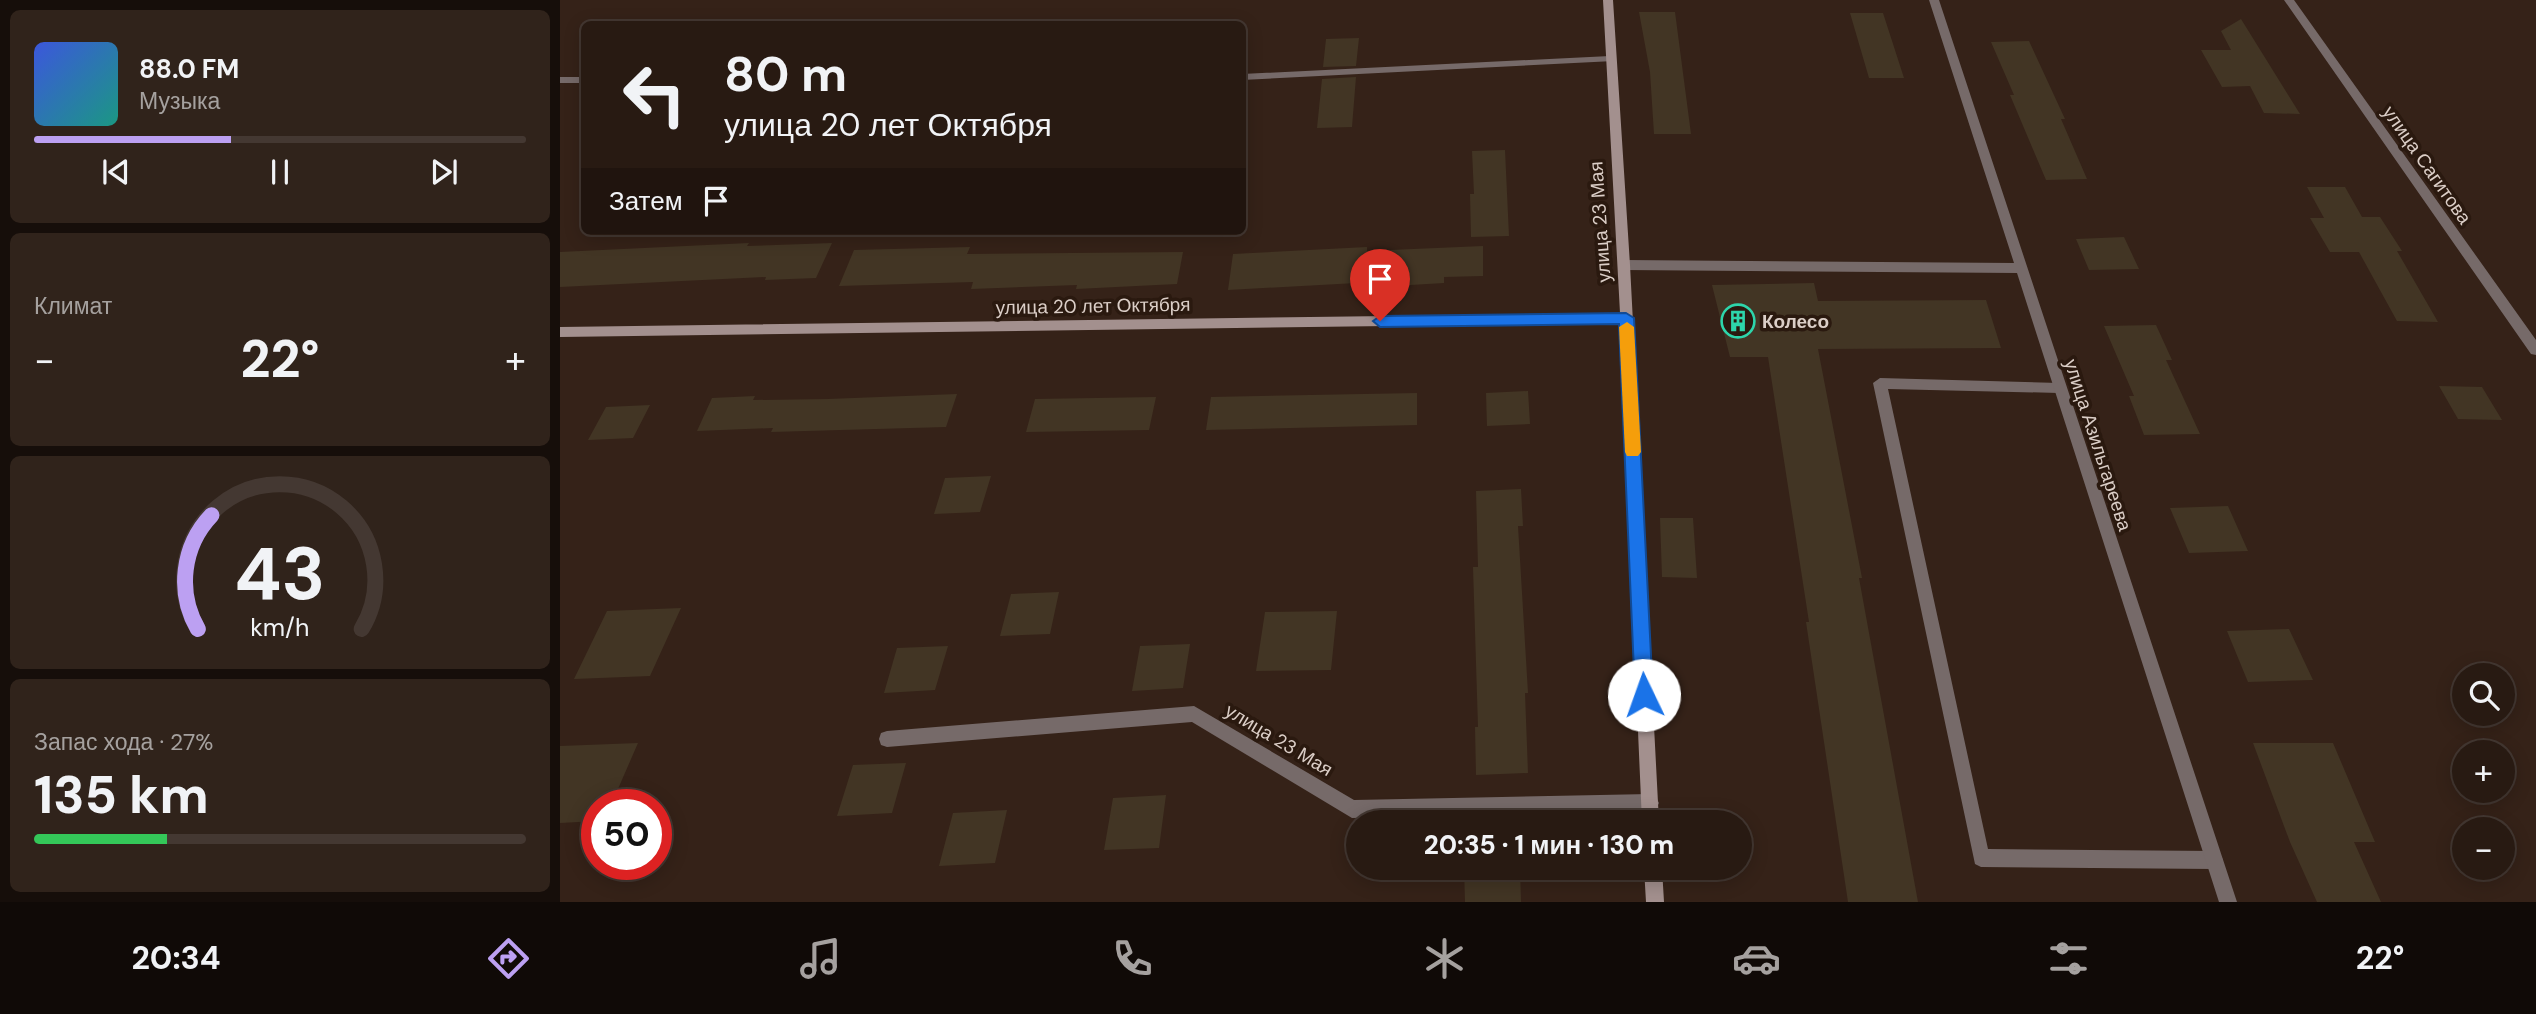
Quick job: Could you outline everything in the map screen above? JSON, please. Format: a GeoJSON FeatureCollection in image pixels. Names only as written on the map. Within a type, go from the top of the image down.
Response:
{"type":"FeatureCollection","features":[{"type":"Feature","properties":{"kind":"main road","name":"улица 23 Мая"},"geometry":{"type":"LineString","coordinates":[[1608,0],[1624,265],[1650,810]]}},
{"type":"Feature","properties":{"kind":"main road","name":"улица 20 лет Октября"},"geometry":{"type":"LineString","coordinates":[[560,332],[1626,318]]}},
{"type":"Feature","properties":{"kind":"main road"},"geometry":{"type":"LineString","coordinates":[[1654,880],[1655,902]]}},
{"type":"Feature","properties":{"kind":"street","name":"улица Азильгареева"},"geometry":{"type":"LineString","coordinates":[[1934,0],[2228,902]]}},
{"type":"Feature","properties":{"kind":"street","name":"улица Сагитова"},"geometry":{"type":"LineString","coordinates":[[2289,0],[2536,351]]}},
{"type":"Feature","properties":{"kind":"street"},"geometry":{"type":"LineString","coordinates":[[1246,77],[1610,59]]}},
{"type":"Feature","properties":{"kind":"street"},"geometry":{"type":"LineString","coordinates":[[560,80],[581,80]]}},
{"type":"Feature","properties":{"kind":"street"},"geometry":{"type":"LineString","coordinates":[[1624,265],[2020,268]]}},
{"type":"Feature","properties":{"kind":"street"},"geometry":{"type":"LineString","coordinates":[[2059,388],[1880,383],[1981,858],[2214,860]]}},
{"type":"Feature","properties":{"kind":"street","name":"улица 23 Мая"},"geometry":{"type":"LineString","coordinates":[[887,739],[1194,713],[1352,809],[1650,803]]}},
{"type":"Feature","properties":{"kind":"building"},"geometry":{"type":"Polygon","coordinates":[[[1639,12],[1675,12],[1691,134],[1654,134],[1650,72],[1639,12]]]}},
{"type":"Feature","properties":{"kind":"building"},"geometry":{"type":"Polygon","coordinates":[[[1850,13],[1883,13],[1904,78],[1869,78],[1850,13]]]}},
{"type":"Feature","properties":{"kind":"building"},"geometry":{"type":"Polygon","coordinates":[[[2241,19],[2300,114],[2264,113],[2250,86],[2222,87],[2201,50],[2231,50],[2221,31],[2241,19]]]}},
{"type":"Feature","properties":{"kind":"building"},"geometry":{"type":"Polygon","coordinates":[[[1359,38],[1356,66],[1323,67],[1326,39],[1359,38]]]}},
{"type":"Feature","properties":{"kind":"building"},"geometry":{"type":"Polygon","coordinates":[[[2029,41],[2065,119],[2061,119],[2087,179],[2046,180],[2010,95],[2014,95],[1991,42],[2029,41]]]}},
{"type":"Feature","properties":{"kind":"building"},"geometry":{"type":"Polygon","coordinates":[[[1356,77],[1352,127],[1317,128],[1322,79],[1356,77]]]}},
{"type":"Feature","properties":{"kind":"building"},"geometry":{"type":"Polygon","coordinates":[[[1505,150],[1509,236],[1471,237],[1470,194],[1474,194],[1472,151],[1505,150]]]}},
{"type":"Feature","properties":{"kind":"building"},"geometry":{"type":"Polygon","coordinates":[[[2307,187],[2345,187],[2362,217],[2380,217],[2402,251],[2397,251],[2438,322],[2397,321],[2359,252],[2330,252],[2310,218],[2324,218],[2307,187]]]}},
{"type":"Feature","properties":{"kind":"building"},"geometry":{"type":"Polygon","coordinates":[[[2124,237],[2139,269],[2089,270],[2076,239],[2124,237]]]}},
{"type":"Feature","properties":{"kind":"building"},"geometry":{"type":"Polygon","coordinates":[[[749,243],[747,246],[832,243],[816,278],[765,280],[766,277],[560,287],[560,252],[749,243]]]}},
{"type":"Feature","properties":{"kind":"building"},"geometry":{"type":"Polygon","coordinates":[[[1483,246],[1483,276],[1444,277],[1444,283],[1393,286],[1393,281],[1228,290],[1233,254],[1367,247],[1367,251],[1483,246]]]}},
{"type":"Feature","properties":{"kind":"building"},"geometry":{"type":"Polygon","coordinates":[[[970,247],[967,254],[1183,252],[1177,284],[1076,289],[1077,285],[971,289],[973,282],[839,286],[854,250],[970,247]]]}},
{"type":"Feature","properties":{"kind":"building"},"geometry":{"type":"Polygon","coordinates":[[[1814,283],[1818,301],[1986,300],[2001,348],[1818,349],[1862,578],[1859,578],[1918,902],[1848,902],[1768,357],[1730,357],[1712,285],[1814,283]]]}},
{"type":"Feature","properties":{"kind":"building"},"geometry":{"type":"Polygon","coordinates":[[[2156,325],[2172,360],[2166,360],[2200,434],[2144,435],[2129,396],[2134,396],[2104,326],[2156,325]]]}},
{"type":"Feature","properties":{"kind":"building"},"geometry":{"type":"Polygon","coordinates":[[[2439,386],[2482,387],[2502,420],[2458,419],[2439,386]]]}},
{"type":"Feature","properties":{"kind":"building"},"geometry":{"type":"Polygon","coordinates":[[[1528,391],[1530,424],[1487,426],[1486,393],[1528,391]]]}},
{"type":"Feature","properties":{"kind":"building"},"geometry":{"type":"Polygon","coordinates":[[[1417,393],[1417,425],[1206,430],[1211,397],[1417,393]]]}},
{"type":"Feature","properties":{"kind":"building"},"geometry":{"type":"Polygon","coordinates":[[[957,394],[946,427],[771,432],[773,428],[697,431],[712,398],[755,396],[753,400],[828,399],[957,394]]]}},
{"type":"Feature","properties":{"kind":"building"},"geometry":{"type":"Polygon","coordinates":[[[1156,397],[1149,430],[1026,432],[1035,399],[1156,397]]]}},
{"type":"Feature","properties":{"kind":"building"},"geometry":{"type":"Polygon","coordinates":[[[650,405],[633,438],[588,440],[606,407],[650,405]]]}},
{"type":"Feature","properties":{"kind":"building"},"geometry":{"type":"Polygon","coordinates":[[[991,476],[980,512],[934,514],[945,478],[991,476]]]}},
{"type":"Feature","properties":{"kind":"building"},"geometry":{"type":"Polygon","coordinates":[[[1521,489],[1523,526],[1518,526],[1528,693],[1525,693],[1528,773],[1476,775],[1475,727],[1478,727],[1473,567],[1478,567],[1476,491],[1521,489]]]}},
{"type":"Feature","properties":{"kind":"building"},"geometry":{"type":"Polygon","coordinates":[[[2228,506],[2248,551],[2189,553],[2170,508],[2228,506]]]}},
{"type":"Feature","properties":{"kind":"building"},"geometry":{"type":"Polygon","coordinates":[[[1660,518],[1693,518],[1697,578],[1662,577],[1660,518]]]}},
{"type":"Feature","properties":{"kind":"building"},"geometry":{"type":"Polygon","coordinates":[[[1059,592],[1050,634],[1000,636],[1011,594],[1059,592]]]}},
{"type":"Feature","properties":{"kind":"building"},"geometry":{"type":"Polygon","coordinates":[[[681,608],[650,676],[574,679],[607,611],[681,608]]]}},
{"type":"Feature","properties":{"kind":"building"},"geometry":{"type":"Polygon","coordinates":[[[1337,611],[1331,670],[1256,671],[1265,612],[1337,611]]]}},
{"type":"Feature","properties":{"kind":"building"},"geometry":{"type":"Polygon","coordinates":[[[2289,629],[2313,680],[2248,682],[2227,631],[2289,629]]]}},
{"type":"Feature","properties":{"kind":"building"},"geometry":{"type":"Polygon","coordinates":[[[1190,644],[1183,688],[1132,691],[1140,646],[1190,644]]]}},
{"type":"Feature","properties":{"kind":"building"},"geometry":{"type":"Polygon","coordinates":[[[948,646],[935,690],[884,693],[897,648],[948,646]]]}},
{"type":"Feature","properties":{"kind":"building"},"geometry":{"type":"Polygon","coordinates":[[[638,743],[618,789],[581,789],[581,822],[560,823],[560,746],[638,743]]]}},
{"type":"Feature","properties":{"kind":"building"},"geometry":{"type":"Polygon","coordinates":[[[2253,743],[2333,743],[2375,842],[2354,842],[2381,902],[2317,902],[2290,842],[2253,743]]]}},
{"type":"Feature","properties":{"kind":"building"},"geometry":{"type":"Polygon","coordinates":[[[906,763],[892,813],[837,816],[853,765],[906,763]]]}},
{"type":"Feature","properties":{"kind":"building"},"geometry":{"type":"Polygon","coordinates":[[[1166,795],[1159,848],[1104,850],[1113,798],[1166,795]]]}},
{"type":"Feature","properties":{"kind":"building"},"geometry":{"type":"Polygon","coordinates":[[[1007,810],[995,863],[939,866],[953,813],[1007,810]]]}},
{"type":"Feature","properties":{"kind":"building"},"geometry":{"type":"Polygon","coordinates":[[[1464,880],[1520,880],[1521,902],[1465,902],[1464,880]]]}},
{"type":"Feature","properties":{"kind":"slow traffic"},"geometry":{"type":"LineString","coordinates":[[1627,327],[1633,452]]}},
{"type":"Feature","properties":{"kind":"place","name":"Колесо"},"geometry":{"type":"Point","coordinates":[1738,321]}},
{"type":"Feature","properties":{"kind":"route"},"geometry":{"type":"LineString","coordinates":[[1380,321],[1626,318],[1644,695]]}}]}
